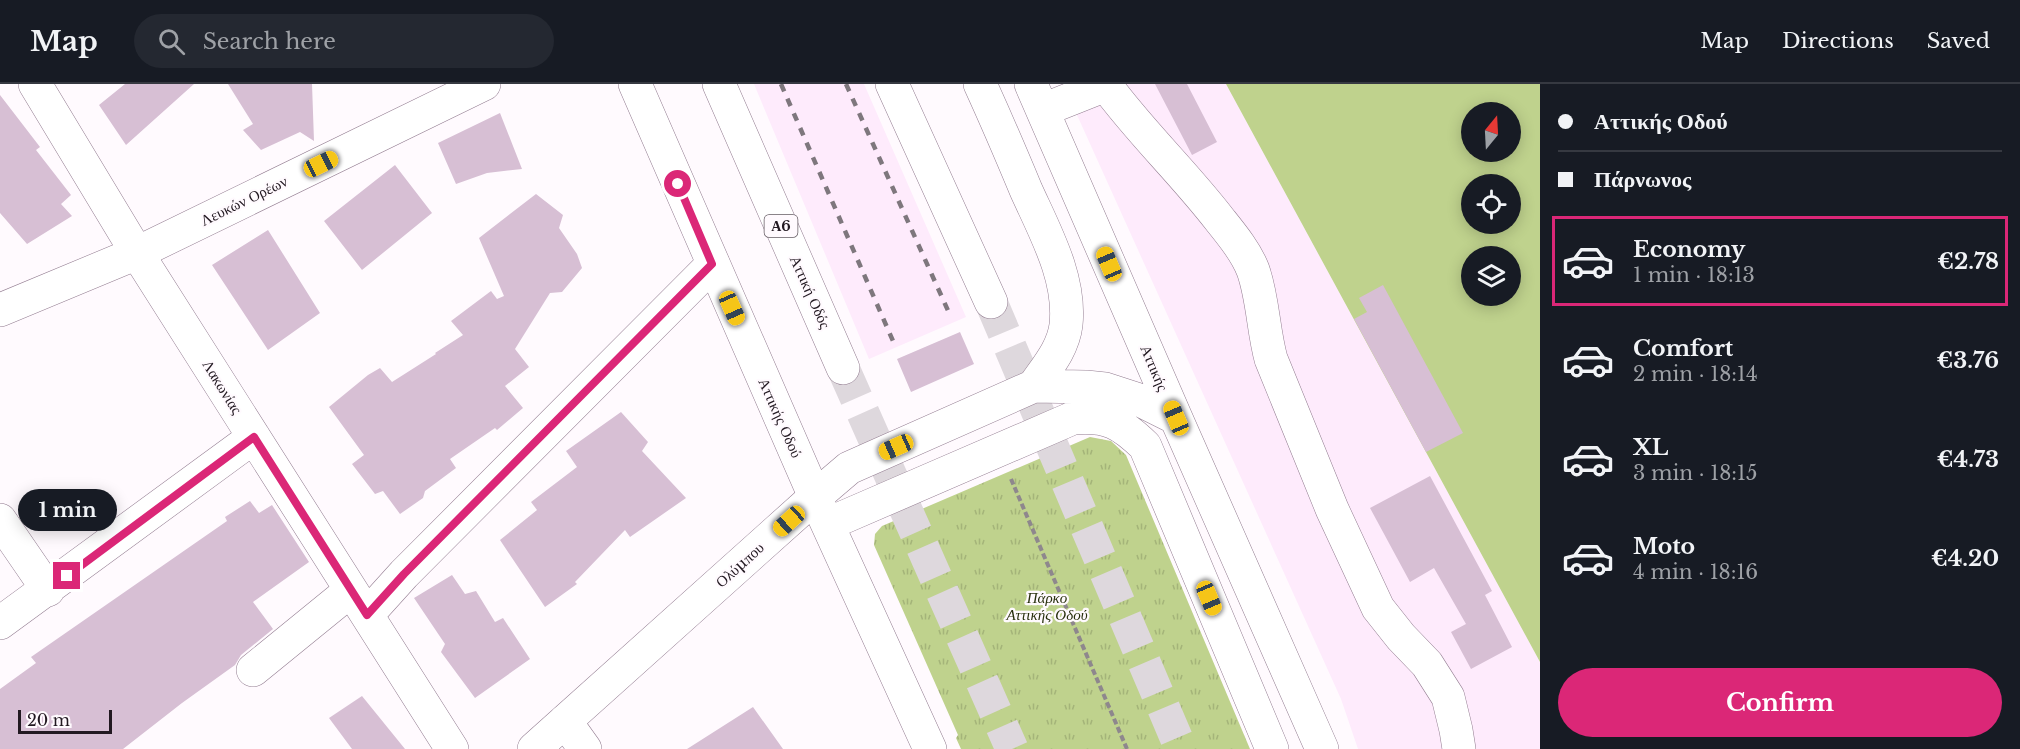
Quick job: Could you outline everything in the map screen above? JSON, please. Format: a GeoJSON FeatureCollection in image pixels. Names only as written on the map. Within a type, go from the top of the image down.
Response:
{"type":"FeatureCollection","features":[{"type":"Feature","properties":{"kind":"main road","name":"Λακωνίας"},"geometry":{"type":"LineString","coordinates":[[35,84],[137,253],[452,749]]}},
{"type":"Feature","properties":{"kind":"main road","name":"Λευκών Ορέων"},"geometry":{"type":"LineString","coordinates":[[0,310],[137,253],[484,84]]}},
{"type":"Feature","properties":{"kind":"main road","name":"Αττικής Οδού"},"geometry":{"type":"LineString","coordinates":[[635,84],[821,511],[930,749]]}},
{"type":"Feature","properties":{"kind":"main road","name":"Αττική Οδός"},"geometry":{"type":"LineString","coordinates":[[719,84],[843,368]]}},
{"type":"Feature","properties":{"kind":"main road"},"geometry":{"type":"LineString","coordinates":[[892,84],[991,302]]}},
{"type":"Feature","properties":{"kind":"main road"},"geometry":{"type":"LineString","coordinates":[[980,84],[1052,249],[1062,279],[1066,308],[1066,325],[1062,341],[1053,359],[1034,386]]}},
{"type":"Feature","properties":{"kind":"main road"},"geometry":{"type":"LineString","coordinates":[[999,127],[1037,97],[1106,85],[1203,198],[1232,236],[1252,268],[1260,295],[1264,335],[1271,359],[1332,509],[1378,608],[1427,664],[1448,697],[1459,749]]}},
{"type":"Feature","properties":{"kind":"main road","name":"Αττικής"},"geometry":{"type":"LineString","coordinates":[[1037,97],[1322,749]]}},
{"type":"Feature","properties":{"kind":"main road"},"geometry":{"type":"LineString","coordinates":[[253,670],[404,574],[712,264]]}},
{"type":"Feature","properties":{"kind":"main road"},"geometry":{"type":"LineString","coordinates":[[1034,386],[1105,389],[1142,401],[1176,418]]}},
{"type":"Feature","properties":{"kind":"main road","name":"Ολύμπου"},"geometry":{"type":"LineString","coordinates":[[534,749],[821,511],[849,468],[1034,386]]}},
{"type":"Feature","properties":{"kind":"main road"},"geometry":{"type":"LineString","coordinates":[[821,511],[998,451],[1073,418],[1092,416],[1113,420],[1130,431],[1145,446],[1272,749]]}},
{"type":"Feature","properties":{"kind":"main road"},"geometry":{"type":"LineString","coordinates":[[0,623],[254,437]]}},
{"type":"Feature","properties":{"kind":"main road"},"geometry":{"type":"LineString","coordinates":[[0,520],[48,590]]}},
{"type":"Feature","properties":{"kind":"main road"},"geometry":{"type":"LineString","coordinates":[[565,721],[585,749]]}},
{"type":"Feature","properties":{"kind":"path"},"geometry":{"type":"LineString","coordinates":[[998,451],[1127,749]]}},
{"type":"Feature","properties":{"kind":"shaded area"},"geometry":{"type":"Polygon","coordinates":[[[754,84],[864,84],[966,317],[869,359],[754,84]]]}},
{"type":"Feature","properties":{"kind":"shaded area"},"geometry":{"type":"Polygon","coordinates":[[[1063,84],[1226,84],[1540,662],[1540,749],[1358,749],[1341,699],[1063,84]]]}},
{"type":"Feature","properties":{"kind":"green space"},"geometry":{"type":"Polygon","coordinates":[[[1226,84],[1540,84],[1540,662],[1226,84]]]}},
{"type":"Feature","properties":{"kind":"green space","name":"Πάρκο Αττικής Οδού"},"geometry":{"type":"Polygon","coordinates":[[[1090,437],[1111,441],[1126,455],[1250,749],[961,749],[956,738],[958,735],[874,545],[875,534],[882,526],[1090,437]]]}},
{"type":"Feature","properties":{"kind":"building"},"geometry":{"type":"Polygon","coordinates":[[[125,84],[194,84],[126,145],[99,105],[125,84]]]}},
{"type":"Feature","properties":{"kind":"building"},"geometry":{"type":"Polygon","coordinates":[[[228,84],[312,84],[314,141],[300,132],[261,150],[243,130],[253,124],[228,84]]]}},
{"type":"Feature","properties":{"kind":"building"},"geometry":{"type":"Polygon","coordinates":[[[1155,84],[1187,84],[1217,142],[1192,155],[1155,84]]]}},
{"type":"Feature","properties":{"kind":"building"},"geometry":{"type":"Polygon","coordinates":[[[0,95],[40,147],[36,150],[71,195],[61,204],[72,216],[27,244],[0,213],[0,95]]]}},
{"type":"Feature","properties":{"kind":"building"},"geometry":{"type":"Polygon","coordinates":[[[500,113],[522,169],[487,173],[456,184],[438,143],[500,113]]]}},
{"type":"Feature","properties":{"kind":"building"},"geometry":{"type":"Polygon","coordinates":[[[395,165],[432,213],[362,270],[324,221],[395,165]]]}},
{"type":"Feature","properties":{"kind":"building"},"geometry":{"type":"Polygon","coordinates":[[[536,194],[563,215],[559,228],[577,254],[582,268],[562,292],[550,293],[515,349],[529,367],[505,386],[523,408],[497,430],[495,428],[450,459],[456,468],[425,491],[423,498],[400,514],[383,491],[375,494],[352,464],[364,455],[329,407],[380,368],[392,382],[463,335],[451,321],[491,291],[497,299],[504,296],[479,238],[536,194]]]}},
{"type":"Feature","properties":{"kind":"building"},"geometry":{"type":"Polygon","coordinates":[[[268,230],[320,313],[268,350],[212,265],[268,230]]]}},
{"type":"Feature","properties":{"kind":"building"},"geometry":{"type":"Polygon","coordinates":[[[1383,285],[1463,433],[1426,452],[1354,319],[1367,312],[1359,298],[1383,285]]]}},
{"type":"Feature","properties":{"kind":"building"},"geometry":{"type":"Polygon","coordinates":[[[960,332],[974,364],[911,392],[897,359],[960,332]]]}},
{"type":"Feature","properties":{"kind":"building"},"geometry":{"type":"Polygon","coordinates":[[[621,412],[648,442],[642,451],[686,498],[630,537],[625,530],[575,582],[577,584],[545,607],[500,540],[537,510],[531,502],[577,467],[566,451],[621,412]]]}},
{"type":"Feature","properties":{"kind":"building"},"geometry":{"type":"Polygon","coordinates":[[[1430,476],[1492,591],[1485,595],[1512,647],[1471,669],[1451,632],[1466,624],[1434,568],[1410,582],[1370,508],[1430,476]]]}},
{"type":"Feature","properties":{"kind":"building"},"geometry":{"type":"Polygon","coordinates":[[[250,501],[259,513],[272,505],[309,562],[253,602],[273,629],[241,655],[235,665],[123,749],[0,749],[0,689],[36,663],[31,657],[227,521],[225,517],[250,501]]]}},
{"type":"Feature","properties":{"kind":"building"},"geometry":{"type":"Polygon","coordinates":[[[452,575],[465,594],[476,591],[495,622],[503,618],[530,659],[475,698],[441,652],[445,644],[414,598],[452,575]]]}},
{"type":"Feature","properties":{"kind":"building"},"geometry":{"type":"Polygon","coordinates":[[[362,696],[405,749],[352,749],[329,718],[362,696]]]}},
{"type":"Feature","properties":{"kind":"building"},"geometry":{"type":"Polygon","coordinates":[[[753,707],[783,749],[687,749],[753,707]]]}},
{"type":"Feature","properties":{"kind":"tunnel"},"geometry":{"type":"LineString","coordinates":[[991,302],[1181,749]]}},
{"type":"Feature","properties":{"kind":"tunnel"},"geometry":{"type":"LineString","coordinates":[[843,368],[1012,749]]}},
{"type":"Feature","properties":{"kind":"railway"},"geometry":{"type":"LineString","coordinates":[[781,84],[893,341]]}},
{"type":"Feature","properties":{"kind":"railway"},"geometry":{"type":"LineString","coordinates":[[846,84],[950,315]]}},
{"type":"Feature","properties":{"kind":"route"},"geometry":{"type":"LineString","coordinates":[[67,576],[254,437],[367,615],[404,574],[712,264],[678,184]]}}]}
